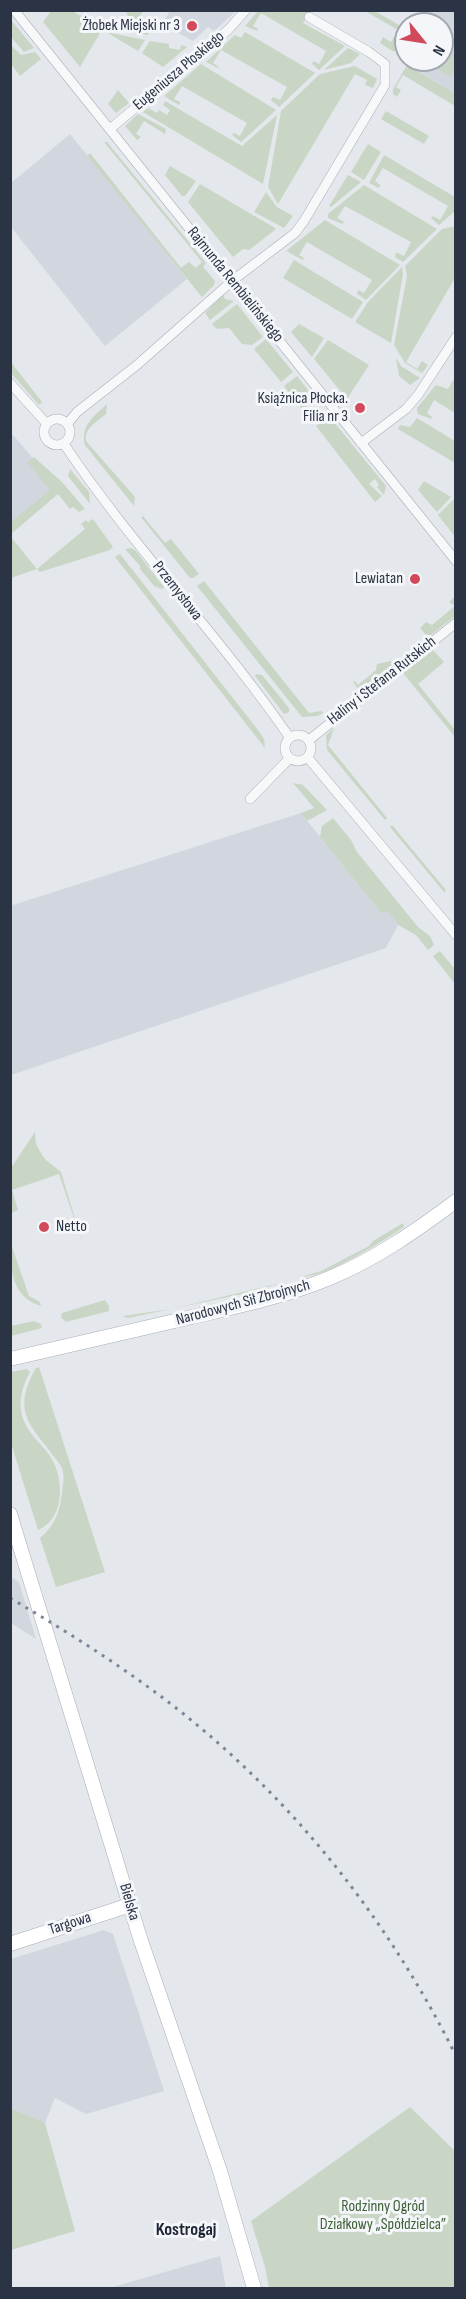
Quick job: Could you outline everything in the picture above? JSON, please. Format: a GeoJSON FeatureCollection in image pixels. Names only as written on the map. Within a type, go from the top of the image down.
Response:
{"type":"FeatureCollection","features":[{"type":"Feature","properties":{"kind":"main road","name":"Narodowych Sił Zbrojnych"},"geometry":{"type":"LineString","coordinates":[[10,1359],[238,1306],[308,1286],[346,1271],[393,1245],[456,1201]]}},
{"type":"Feature","properties":{"kind":"main road","name":"Bielska"},"geometry":{"type":"LineString","coordinates":[[10,1514],[130,1905],[220,2171],[254,2289]]}},
{"type":"Feature","properties":{"kind":"main road","name":"Targowa"},"geometry":{"type":"LineString","coordinates":[[10,1944],[130,1905]]}},
{"type":"Feature","properties":{"kind":"street","name":"Rajmunda Rembielińskiego"},"geometry":{"type":"LineString","coordinates":[[14,10],[456,561]]}},
{"type":"Feature","properties":{"kind":"street","name":"Eugeniusza Płoskiego"},"geometry":{"type":"LineString","coordinates":[[110,129],[228,30],[246,10]]}},
{"type":"Feature","properties":{"kind":"street"},"geometry":{"type":"LineString","coordinates":[[68,423],[77,412],[137,365],[232,280],[295,232],[304,221],[385,85],[385,64],[309,17]]}},
{"type":"Feature","properties":{"kind":"street"},"geometry":{"type":"LineString","coordinates":[[361,443],[406,409],[428,381],[456,337]]}},
{"type":"Feature","properties":{"kind":"street"},"geometry":{"type":"LineString","coordinates":[[10,383],[46,424]]}},
{"type":"Feature","properties":{"kind":"street"},"geometry":{"type":"LineString","coordinates":[[46,424],[57,419],[68,423]]}},
{"type":"Feature","properties":{"kind":"street"},"geometry":{"type":"LineString","coordinates":[[46,424],[44,436],[52,445],[64,444],[71,435],[68,423]]}},
{"type":"Feature","properties":{"kind":"street","name":"Przemysłowa"},"geometry":{"type":"LineString","coordinates":[[64,444],[104,500],[290,738]]}},
{"type":"Feature","properties":{"kind":"street","name":"Haliny i Stefana Rutskich"},"geometry":{"type":"LineString","coordinates":[[309,740],[456,623]]}},
{"type":"Feature","properties":{"kind":"street"},"geometry":{"type":"LineString","coordinates":[[300,735],[309,740],[312,749],[308,758],[299,762],[289,759],[284,750],[286,741],[300,735]]}},
{"type":"Feature","properties":{"kind":"street"},"geometry":{"type":"LineString","coordinates":[[308,758],[456,935]]}},
{"type":"Feature","properties":{"kind":"street"},"geometry":{"type":"LineString","coordinates":[[250,799],[289,759]]}},
{"type":"Feature","properties":{"kind":"shaded area","name":"Żłobek Miejski nr 3"},"geometry":{"type":"Polygon","coordinates":[[[170,11],[236,11],[214,31],[208,27],[193,41],[162,24],[170,11]]]}},
{"type":"Feature","properties":{"kind":"shaded area"},"geometry":{"type":"Polygon","coordinates":[[[455,11],[455,93],[420,72],[454,72],[454,12],[425,12],[455,11]]]}},
{"type":"Feature","properties":{"kind":"shaded area"},"geometry":{"type":"Polygon","coordinates":[[[70,134],[187,279],[105,346],[11,227],[11,183],[70,134]]]}},
{"type":"Feature","properties":{"kind":"shaded area"},"geometry":{"type":"Polygon","coordinates":[[[11,435],[58,488],[11,528],[11,435]]]}},
{"type":"Feature","properties":{"kind":"shaded area"},"geometry":{"type":"Polygon","coordinates":[[[301,813],[381,913],[389,911],[398,925],[386,948],[11,1075],[10,906],[301,813]]]}},
{"type":"Feature","properties":{"kind":"shaded area"},"geometry":{"type":"Polygon","coordinates":[[[11,1577],[19,1582],[36,1639],[11,1623],[11,1577]]]}},
{"type":"Feature","properties":{"kind":"shaded area"},"geometry":{"type":"Polygon","coordinates":[[[104,1930],[113,1934],[164,2091],[86,2114],[55,2098],[45,2123],[11,2108],[11,1959],[104,1930]]]}},
{"type":"Feature","properties":{"kind":"shaded area"},"geometry":{"type":"Polygon","coordinates":[[[220,2256],[226,2288],[110,2288],[220,2256]]]}},
{"type":"Feature","properties":{"kind":"green space"},"geometry":{"type":"Polygon","coordinates":[[[51,11],[72,11],[103,28],[80,67],[43,22],[51,11]]]}},
{"type":"Feature","properties":{"kind":"green space"},"geometry":{"type":"Polygon","coordinates":[[[126,11],[143,11],[135,24],[147,31],[152,23],[148,35],[134,33],[126,11]]]}},
{"type":"Feature","properties":{"kind":"green space"},"geometry":{"type":"Polygon","coordinates":[[[258,11],[310,11],[303,23],[345,46],[319,70],[312,64],[314,61],[319,64],[326,51],[261,13],[253,26],[258,29],[257,31],[245,26],[258,11]]]}},
{"type":"Feature","properties":{"kind":"green space"},"geometry":{"type":"Polygon","coordinates":[[[365,11],[375,11],[394,22],[394,28],[365,11]]]}},
{"type":"Feature","properties":{"kind":"green space"},"geometry":{"type":"Polygon","coordinates":[[[11,20],[34,48],[24,52],[11,37],[11,20]]]}},
{"type":"Feature","properties":{"kind":"green space"},"geometry":{"type":"Polygon","coordinates":[[[106,32],[145,40],[138,51],[106,32]]]}},
{"type":"Feature","properties":{"kind":"green space"},"geometry":{"type":"Polygon","coordinates":[[[245,32],[315,73],[279,107],[271,100],[273,97],[280,100],[287,87],[221,50],[213,63],[218,68],[206,62],[235,35],[241,38],[245,32]]]}},
{"type":"Feature","properties":{"kind":"green space"},"geometry":{"type":"Polygon","coordinates":[[[383,37],[391,42],[394,37],[394,52],[380,43],[383,37]]]}},
{"type":"Feature","properties":{"kind":"green space"},"geometry":{"type":"Polygon","coordinates":[[[150,41],[169,44],[169,48],[180,50],[181,45],[187,47],[163,67],[142,53],[150,41]]]}},
{"type":"Feature","properties":{"kind":"green space"},"geometry":{"type":"Polygon","coordinates":[[[10,44],[21,55],[35,52],[41,59],[20,76],[11,64],[10,44]]]}},
{"type":"Feature","properties":{"kind":"green space"},"geometry":{"type":"Polygon","coordinates":[[[348,48],[360,54],[351,63],[324,70],[348,48]]]}},
{"type":"Feature","properties":{"kind":"green space"},"geometry":{"type":"Polygon","coordinates":[[[201,64],[276,110],[241,142],[232,135],[234,133],[240,136],[247,123],[182,86],[174,99],[180,102],[179,105],[164,96],[201,64]]]}},
{"type":"Feature","properties":{"kind":"green space"},"geometry":{"type":"Polygon","coordinates":[[[355,66],[377,79],[373,88],[365,85],[367,80],[355,74],[278,204],[268,187],[281,111],[320,74],[355,66]]]}},
{"type":"Feature","properties":{"kind":"green space"},"geometry":{"type":"Polygon","coordinates":[[[403,72],[419,72],[455,93],[455,106],[403,75],[396,87],[401,90],[397,97],[393,94],[393,89],[403,72]]]}},
{"type":"Feature","properties":{"kind":"green space"},"geometry":{"type":"Polygon","coordinates":[[[442,72],[454,72],[451,77],[442,72]]]}},
{"type":"Feature","properties":{"kind":"green space"},"geometry":{"type":"Polygon","coordinates":[[[118,90],[129,103],[116,113],[108,104],[118,90]]]}},
{"type":"Feature","properties":{"kind":"green space"},"geometry":{"type":"Polygon","coordinates":[[[165,101],[242,146],[277,115],[263,184],[143,112],[148,108],[157,113],[159,110],[167,115],[170,110],[163,105],[165,101]]]}},
{"type":"Feature","properties":{"kind":"green space"},"geometry":{"type":"Polygon","coordinates":[[[386,111],[429,136],[424,144],[381,119],[386,111]]]}},
{"type":"Feature","properties":{"kind":"green space"},"geometry":{"type":"Polygon","coordinates":[[[138,114],[166,129],[165,134],[144,121],[136,134],[141,137],[137,140],[125,126],[138,114]]]}},
{"type":"Feature","properties":{"kind":"green space"},"geometry":{"type":"Polygon","coordinates":[[[104,142],[107,142],[206,263],[203,267],[215,281],[202,297],[87,156],[90,153],[181,268],[189,262],[196,268],[202,262],[104,142]]]}},
{"type":"Feature","properties":{"kind":"green space"},"geometry":{"type":"Polygon","coordinates":[[[368,144],[381,152],[364,180],[351,172],[368,144]]]}},
{"type":"Feature","properties":{"kind":"green space"},"geometry":{"type":"Polygon","coordinates":[[[384,155],[455,197],[455,211],[439,225],[431,218],[433,216],[440,220],[448,206],[383,168],[375,181],[380,185],[379,188],[369,183],[384,155]]]}},
{"type":"Feature","properties":{"kind":"green space"},"geometry":{"type":"Polygon","coordinates":[[[170,166],[196,181],[185,196],[182,196],[165,175],[170,166]]]}},
{"type":"Feature","properties":{"kind":"green space"},"geometry":{"type":"Polygon","coordinates":[[[348,175],[361,182],[331,207],[329,206],[348,175]]]}},
{"type":"Feature","properties":{"kind":"green space"},"geometry":{"type":"Polygon","coordinates":[[[200,184],[275,230],[249,250],[243,249],[233,257],[188,202],[200,184]]]}},
{"type":"Feature","properties":{"kind":"green space"},"geometry":{"type":"Polygon","coordinates":[[[364,185],[437,229],[403,262],[395,257],[396,252],[404,256],[411,242],[345,206],[337,218],[344,222],[342,224],[328,218],[328,214],[364,185]]]}},
{"type":"Feature","properties":{"kind":"green space"},"geometry":{"type":"Polygon","coordinates":[[[266,192],[277,207],[293,216],[284,228],[254,212],[266,192]]]}},
{"type":"Feature","properties":{"kind":"green space"},"geometry":{"type":"Polygon","coordinates":[[[325,220],[400,265],[366,300],[357,294],[358,290],[364,293],[372,280],[307,242],[299,255],[304,258],[303,260],[286,251],[325,220]]]}},
{"type":"Feature","properties":{"kind":"green space"},"geometry":{"type":"Polygon","coordinates":[[[455,226],[455,278],[406,362],[417,369],[422,361],[428,365],[422,373],[405,363],[394,345],[407,276],[405,266],[442,229],[455,226]]]}},
{"type":"Feature","properties":{"kind":"green space"},"geometry":{"type":"Polygon","coordinates":[[[294,260],[363,302],[352,319],[283,278],[294,260]]]}},
{"type":"Feature","properties":{"kind":"green space"},"geometry":{"type":"Polygon","coordinates":[[[402,267],[403,274],[391,343],[355,322],[368,302],[402,267]]]}},
{"type":"Feature","properties":{"kind":"green space"},"geometry":{"type":"Polygon","coordinates":[[[223,295],[225,299],[234,301],[210,320],[205,313],[223,295]]]}},
{"type":"Feature","properties":{"kind":"green space"},"geometry":{"type":"Polygon","coordinates":[[[237,304],[263,337],[252,345],[242,344],[229,328],[217,329],[212,324],[237,304]]]}},
{"type":"Feature","properties":{"kind":"green space"},"geometry":{"type":"Polygon","coordinates":[[[299,324],[324,338],[312,357],[291,332],[299,324]]]}},
{"type":"Feature","properties":{"kind":"green space"},"geometry":{"type":"Polygon","coordinates":[[[266,339],[293,372],[281,382],[254,349],[266,339]]]}},
{"type":"Feature","properties":{"kind":"green space"},"geometry":{"type":"Polygon","coordinates":[[[328,340],[369,365],[347,399],[314,359],[328,340]]]}},
{"type":"Feature","properties":{"kind":"green space"},"geometry":{"type":"Polygon","coordinates":[[[396,358],[401,366],[420,378],[410,385],[399,376],[396,358]]]}},
{"type":"Feature","properties":{"kind":"green space"},"geometry":{"type":"Polygon","coordinates":[[[10,361],[42,402],[39,405],[11,373],[10,361]]]}},
{"type":"Feature","properties":{"kind":"green space"},"geometry":{"type":"Polygon","coordinates":[[[297,376],[315,399],[303,410],[284,386],[297,376]]]}},
{"type":"Feature","properties":{"kind":"green space"},"geometry":{"type":"Polygon","coordinates":[[[453,380],[455,381],[455,413],[434,400],[427,413],[432,417],[431,419],[418,414],[417,408],[436,385],[448,389],[453,380]]]}},
{"type":"Feature","properties":{"kind":"green space"},"geometry":{"type":"Polygon","coordinates":[[[107,404],[106,414],[89,429],[86,441],[135,497],[134,506],[85,445],[86,427],[107,404]]]}},
{"type":"Feature","properties":{"kind":"green space"},"geometry":{"type":"Polygon","coordinates":[[[329,416],[386,486],[384,495],[377,487],[379,485],[375,479],[369,484],[382,496],[375,502],[316,426],[329,416]]]}},
{"type":"Feature","properties":{"kind":"green space"},"geometry":{"type":"Polygon","coordinates":[[[417,418],[455,441],[455,463],[398,429],[400,425],[410,427],[417,418]]]}},
{"type":"Feature","properties":{"kind":"green space"},"geometry":{"type":"Polygon","coordinates":[[[34,457],[62,482],[85,509],[79,512],[73,507],[70,509],[58,494],[11,534],[11,522],[50,490],[27,462],[34,457]]]}},
{"type":"Feature","properties":{"kind":"green space"},"geometry":{"type":"Polygon","coordinates":[[[70,469],[89,492],[90,504],[68,476],[70,469]]]}},
{"type":"Feature","properties":{"kind":"green space"},"geometry":{"type":"Polygon","coordinates":[[[424,481],[451,497],[437,512],[418,490],[424,481]]]}},
{"type":"Feature","properties":{"kind":"green space"},"geometry":{"type":"Polygon","coordinates":[[[454,499],[456,500],[455,537],[438,515],[454,499]]]}},
{"type":"Feature","properties":{"kind":"green space"},"geometry":{"type":"Polygon","coordinates":[[[143,516],[165,543],[171,539],[199,574],[190,578],[141,517],[143,516]]]}},
{"type":"Feature","properties":{"kind":"green space"},"geometry":{"type":"Polygon","coordinates":[[[93,519],[113,547],[110,550],[40,572],[37,569],[85,529],[81,524],[86,520],[88,522],[93,519]]]}},
{"type":"Feature","properties":{"kind":"green space"},"geometry":{"type":"Polygon","coordinates":[[[11,537],[37,569],[11,578],[11,537]]]}},
{"type":"Feature","properties":{"kind":"green space"},"geometry":{"type":"Polygon","coordinates":[[[131,548],[164,587],[162,589],[154,586],[125,549],[131,548]]]}},
{"type":"Feature","properties":{"kind":"green space"},"geometry":{"type":"Polygon","coordinates":[[[120,554],[258,730],[264,739],[265,748],[115,557],[120,554]]]}},
{"type":"Feature","properties":{"kind":"green space"},"geometry":{"type":"Polygon","coordinates":[[[204,581],[309,713],[321,711],[323,713],[317,716],[302,717],[197,586],[204,581]]]}},
{"type":"Feature","properties":{"kind":"green space"},"geometry":{"type":"Polygon","coordinates":[[[455,596],[455,606],[449,602],[455,596]]]}},
{"type":"Feature","properties":{"kind":"green space"},"geometry":{"type":"Polygon","coordinates":[[[455,606],[455,616],[431,635],[426,635],[420,628],[426,622],[432,625],[455,606]]]}},
{"type":"Feature","properties":{"kind":"green space"},"geometry":{"type":"Polygon","coordinates":[[[433,650],[444,662],[418,684],[455,730],[455,737],[403,673],[433,650]]]}},
{"type":"Feature","properties":{"kind":"green space"},"geometry":{"type":"Polygon","coordinates":[[[395,662],[394,665],[363,690],[359,690],[354,680],[358,685],[376,670],[377,664],[395,662]]]}},
{"type":"Feature","properties":{"kind":"green space"},"geometry":{"type":"Polygon","coordinates":[[[256,674],[262,675],[289,708],[289,712],[284,714],[255,676],[256,674]]]}},
{"type":"Feature","properties":{"kind":"green space"},"geometry":{"type":"Polygon","coordinates":[[[334,728],[328,745],[387,818],[385,820],[327,750],[326,735],[334,728]]]}},
{"type":"Feature","properties":{"kind":"green space"},"geometry":{"type":"Polygon","coordinates":[[[293,783],[303,785],[327,810],[307,821],[301,813],[314,808],[293,783]]]}},
{"type":"Feature","properties":{"kind":"green space"},"geometry":{"type":"Polygon","coordinates":[[[333,818],[351,840],[357,852],[418,927],[430,936],[434,945],[428,950],[416,935],[398,925],[389,912],[381,913],[320,837],[322,826],[333,818]]]}},
{"type":"Feature","properties":{"kind":"green space"},"geometry":{"type":"Polygon","coordinates":[[[392,825],[446,890],[444,892],[390,827],[392,825]]]}},
{"type":"Feature","properties":{"kind":"green space"},"geometry":{"type":"Polygon","coordinates":[[[440,951],[455,969],[455,984],[433,956],[440,951]]]}},
{"type":"Feature","properties":{"kind":"green space"},"geometry":{"type":"Polygon","coordinates":[[[35,1132],[36,1144],[42,1155],[61,1172],[83,1245],[59,1174],[12,1190],[18,1210],[11,1213],[11,1168],[35,1132]]]}},
{"type":"Feature","properties":{"kind":"green space"},"geometry":{"type":"Polygon","coordinates":[[[403,1223],[404,1227],[354,1258],[325,1271],[301,1277],[321,1271],[369,1246],[373,1241],[403,1223]]]}},
{"type":"Feature","properties":{"kind":"green space"},"geometry":{"type":"Polygon","coordinates":[[[10,1241],[29,1296],[40,1302],[41,1306],[31,1302],[18,1289],[12,1271],[10,1241]]]}},
{"type":"Feature","properties":{"kind":"green space"},"geometry":{"type":"Polygon","coordinates":[[[285,1282],[247,1293],[172,1309],[285,1282]]]}},
{"type":"Feature","properties":{"kind":"green space"},"geometry":{"type":"Polygon","coordinates":[[[105,1300],[109,1311],[66,1322],[61,1317],[62,1313],[105,1300]]]}},
{"type":"Feature","properties":{"kind":"green space"},"geometry":{"type":"Polygon","coordinates":[[[170,1309],[128,1318],[123,1316],[170,1309]]]}},
{"type":"Feature","properties":{"kind":"green space"},"geometry":{"type":"Polygon","coordinates":[[[34,1321],[41,1324],[42,1328],[11,1336],[11,1326],[34,1321]]]}},
{"type":"Feature","properties":{"kind":"green space"},"geometry":{"type":"Polygon","coordinates":[[[39,1367],[105,1572],[56,1587],[40,1538],[55,1520],[60,1507],[63,1473],[61,1466],[35,1431],[25,1410],[28,1384],[36,1368],[39,1367]]]}},
{"type":"Feature","properties":{"kind":"green space"},"geometry":{"type":"Polygon","coordinates":[[[27,1369],[30,1372],[21,1395],[22,1414],[30,1432],[53,1461],[60,1490],[53,1518],[38,1530],[11,1443],[11,1372],[27,1369]]]}},
{"type":"Feature","properties":{"kind":"green space","name":"Rodzinny Ogród Działkowy „Spółdzielca”"},"geometry":{"type":"Polygon","coordinates":[[[410,2107],[455,2151],[455,2288],[269,2288],[251,2221],[410,2107]]]}},
{"type":"Feature","properties":{"kind":"green space"},"geometry":{"type":"Polygon","coordinates":[[[11,2108],[45,2123],[75,2231],[11,2250],[11,2108]]]}},
{"type":"Feature","properties":{"kind":"railway"},"geometry":{"type":"LineString","coordinates":[[10,1598],[144,1684],[239,1762],[282,1805],[361,1899],[395,1949],[456,2056]]}},
{"type":"Feature","properties":{"kind":"place","name":"Żłobek Miejski nr 3"},"geometry":{"type":"Point","coordinates":[192,26]}},
{"type":"Feature","properties":{"kind":"place","name":"Książnica Płocka. Filia nr 3"},"geometry":{"type":"Point","coordinates":[360,408]}},
{"type":"Feature","properties":{"kind":"place","name":"Lewiatan"},"geometry":{"type":"Point","coordinates":[415,579]}},
{"type":"Feature","properties":{"kind":"place","name":"Netto"},"geometry":{"type":"Point","coordinates":[44,1227]}},
{"type":"Feature","properties":{"kind":"district","name":"Kostrogaj"},"geometry":{"type":"Point","coordinates":[186,2230]}}]}
